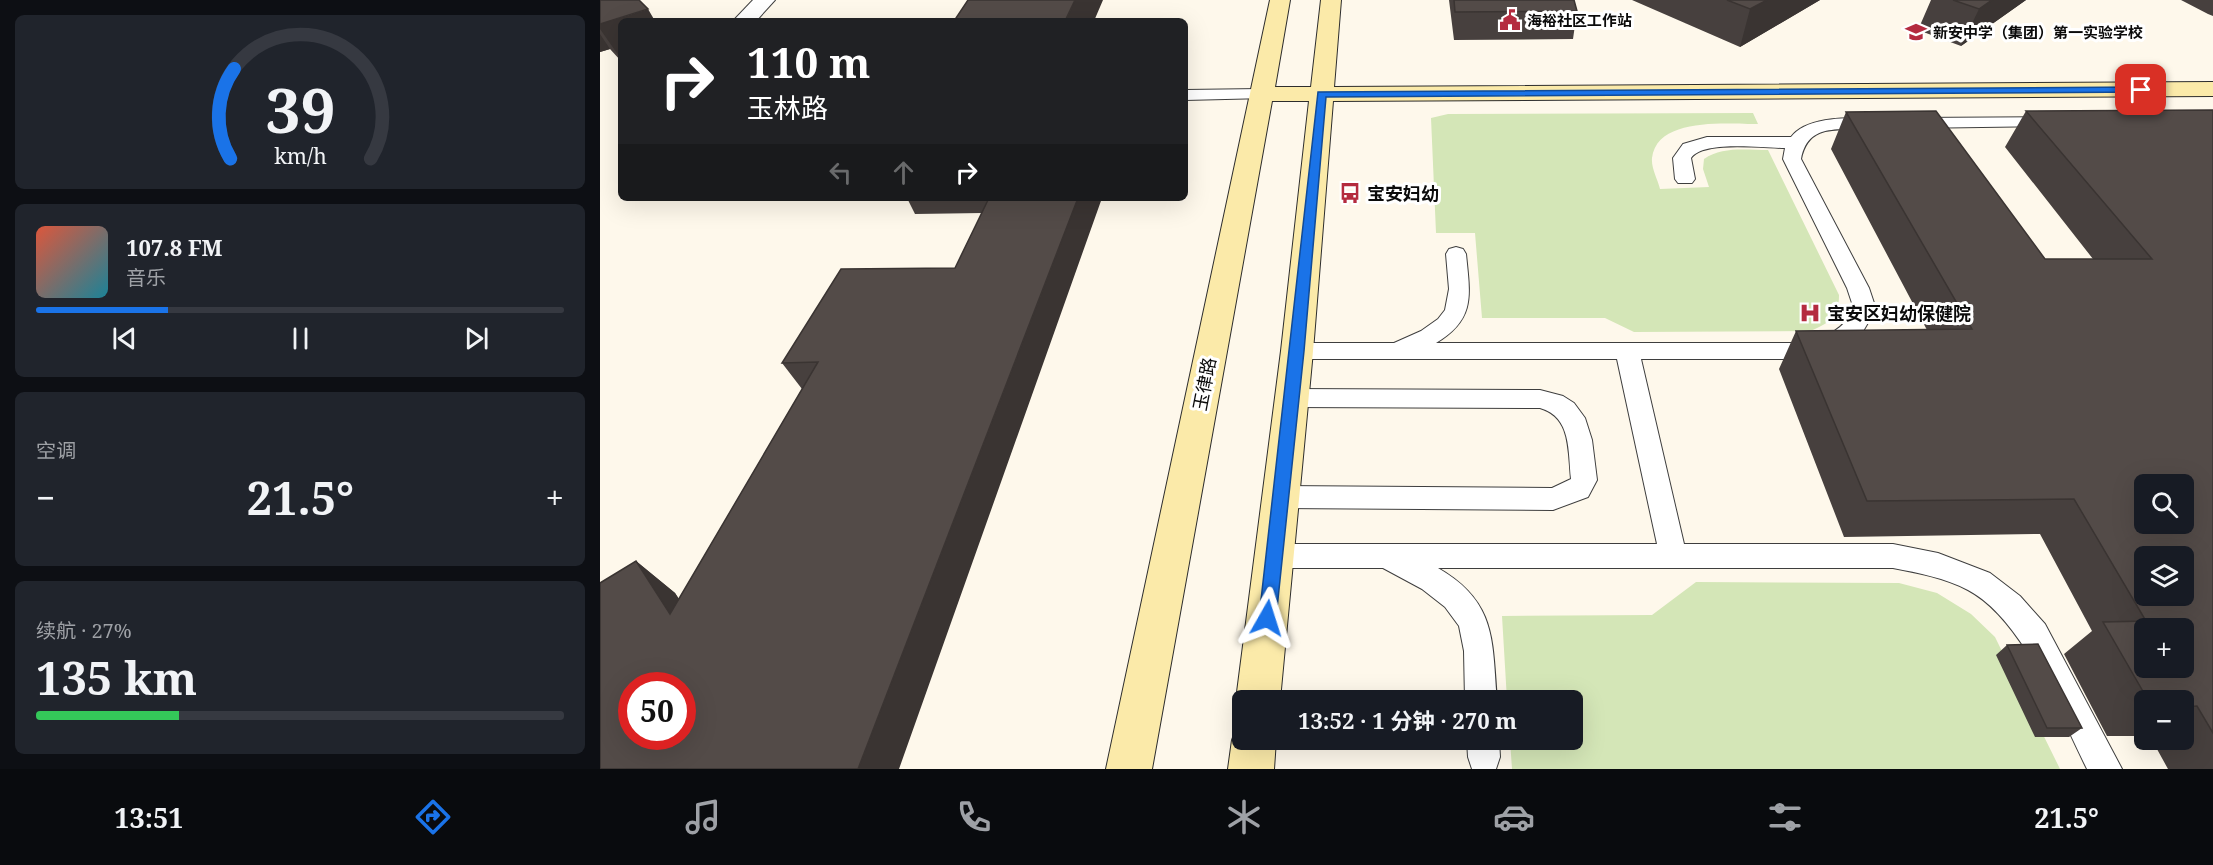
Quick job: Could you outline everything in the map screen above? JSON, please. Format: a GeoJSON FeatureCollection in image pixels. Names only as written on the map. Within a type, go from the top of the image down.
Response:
{"type":"FeatureCollection","features":[{"type":"Feature","properties":{"kind":"main road","name":"玉律路"},"geometry":{"type":"LineString","coordinates":[[1129,769],[1280,0]]}},
{"type":"Feature","properties":{"kind":"main road"},"geometry":{"type":"LineString","coordinates":[[1259,690],[1297,351],[1331,0]]}},
{"type":"Feature","properties":{"kind":"main road"},"geometry":{"type":"LineString","coordinates":[[1260,94],[2213,89]]}},
{"type":"Feature","properties":{"kind":"main road"},"geometry":{"type":"LineString","coordinates":[[1251,769],[1253,750]]}},
{"type":"Feature","properties":{"kind":"street"},"geometry":{"type":"LineString","coordinates":[[747,18],[765,0]]}},
{"type":"Feature","properties":{"kind":"lane"},"geometry":{"type":"LineString","coordinates":[[1188,95],[1260,94]]}},
{"type":"Feature","properties":{"kind":"lane"},"geometry":{"type":"LineString","coordinates":[[1297,351],[1805,351],[1840,341],[1857,327],[1865,309],[1858,288],[1792,159],[1796,143],[1805,135],[1822,127],[1847,123],[2072,122]]}},
{"type":"Feature","properties":{"kind":"lane"},"geometry":{"type":"LineString","coordinates":[[1685,179],[1682,158],[1689,148],[1707,142],[1796,143]]}},
{"type":"Feature","properties":{"kind":"lane"},"geometry":{"type":"LineString","coordinates":[[1387,351],[1425,339],[1442,328],[1453,316],[1459,302],[1456,254]]}},
{"type":"Feature","properties":{"kind":"lane"},"geometry":{"type":"LineString","coordinates":[[1627,351],[1673,555]]}},
{"type":"Feature","properties":{"kind":"lane"},"geometry":{"type":"LineString","coordinates":[[1281,497],[1553,499],[1579,489],[1584,480],[1575,417],[1567,408],[1554,401],[1540,399],[1291,398]]}},
{"type":"Feature","properties":{"kind":"lane"},"geometry":{"type":"LineString","coordinates":[[1274,556],[1893,556],[1938,565],[1980,582],[2010,605],[2034,634],[2105,769]]}},
{"type":"Feature","properties":{"kind":"lane"},"geometry":{"type":"LineString","coordinates":[[1385,556],[1435,581],[1468,613],[1477,635],[1480,690]]}},
{"type":"Feature","properties":{"kind":"green space"},"geometry":{"type":"Polygon","coordinates":[[[1753,113],[1758,124],[1696,125],[1667,135],[1657,144],[1652,158],[1660,189],[1709,187],[1703,169],[1704,159],[1719,152],[1768,150],[1839,295],[1835,314],[1828,322],[1811,331],[1634,332],[1605,318],[1482,318],[1475,233],[1436,233],[1431,118],[1448,114],[1753,113]]]}},
{"type":"Feature","properties":{"kind":"green space"},"geometry":{"type":"Polygon","coordinates":[[[1696,582],[1899,583],[1937,593],[1971,614],[1995,637],[2060,769],[1512,769],[1511,750],[1583,750],[1583,690],[1506,690],[1502,616],[1652,615],[1696,582]]]}},
{"type":"Feature","properties":{"kind":"building"},"geometry":{"type":"Polygon","coordinates":[[[600,0],[639,0],[648,9],[618,18],[600,24],[600,0]]]}},
{"type":"Feature","properties":{"kind":"building"},"geometry":{"type":"Polygon","coordinates":[[[968,0],[1075,0],[1066,18],[956,18],[968,0]]]}},
{"type":"Feature","properties":{"kind":"building"},"geometry":{"type":"Polygon","coordinates":[[[1454,0],[1574,0],[1577,11],[1455,12],[1454,0]]]}},
{"type":"Feature","properties":{"kind":"building"},"geometry":{"type":"Polygon","coordinates":[[[1727,0],[1767,0],[1750,9],[1727,0]]]}},
{"type":"Feature","properties":{"kind":"building"},"geometry":{"type":"Polygon","coordinates":[[[1953,0],[1992,0],[1979,9],[1953,0]]]}},
{"type":"Feature","properties":{"kind":"building"},"geometry":{"type":"Polygon","coordinates":[[[2213,110],[2213,733],[2197,706],[2194,706],[2194,690],[2142,690],[2135,678],[2194,678],[2194,618],[2144,618],[2137,606],[2194,606],[2194,546],[2134,546],[2134,601],[2074,499],[1867,501],[1796,331],[1972,329],[1846,112],[1936,111],[2045,259],[2152,259],[2026,111],[2213,110]]]}},
{"type":"Feature","properties":{"kind":"building"},"geometry":{"type":"Polygon","coordinates":[[[988,201],[1077,201],[858,769],[600,769],[600,583],[636,561],[670,614],[818,362],[782,363],[841,269],[955,268],[988,201]]]}},
{"type":"Feature","properties":{"kind":"building"},"geometry":{"type":"Polygon","coordinates":[[[2134,621],[2134,676],[2103,622],[2134,621]]]}},
{"type":"Feature","properties":{"kind":"building"},"geometry":{"type":"Polygon","coordinates":[[[2038,644],[2082,728],[2047,728],[2007,645],[2038,644]]]}},
{"type":"Feature","properties":{"kind":"place","name":"海裕社区工作站"},"geometry":{"type":"Point","coordinates":[1510,20]}},
{"type":"Feature","properties":{"kind":"place","name":"新安中学（集团）第一实验学校"},"geometry":{"type":"Point","coordinates":[1916,32]}},
{"type":"Feature","properties":{"kind":"place","name":"宝安妇幼"},"geometry":{"type":"Point","coordinates":[1350,193]}},
{"type":"Feature","properties":{"kind":"place","name":"宝安区妇幼保健院"},"geometry":{"type":"Point","coordinates":[1810,313]}},
{"type":"Feature","properties":{"kind":"route"},"geometry":{"type":"LineString","coordinates":[[1267,618],[1297,351],[1321,94],[2141,90]]}}]}
